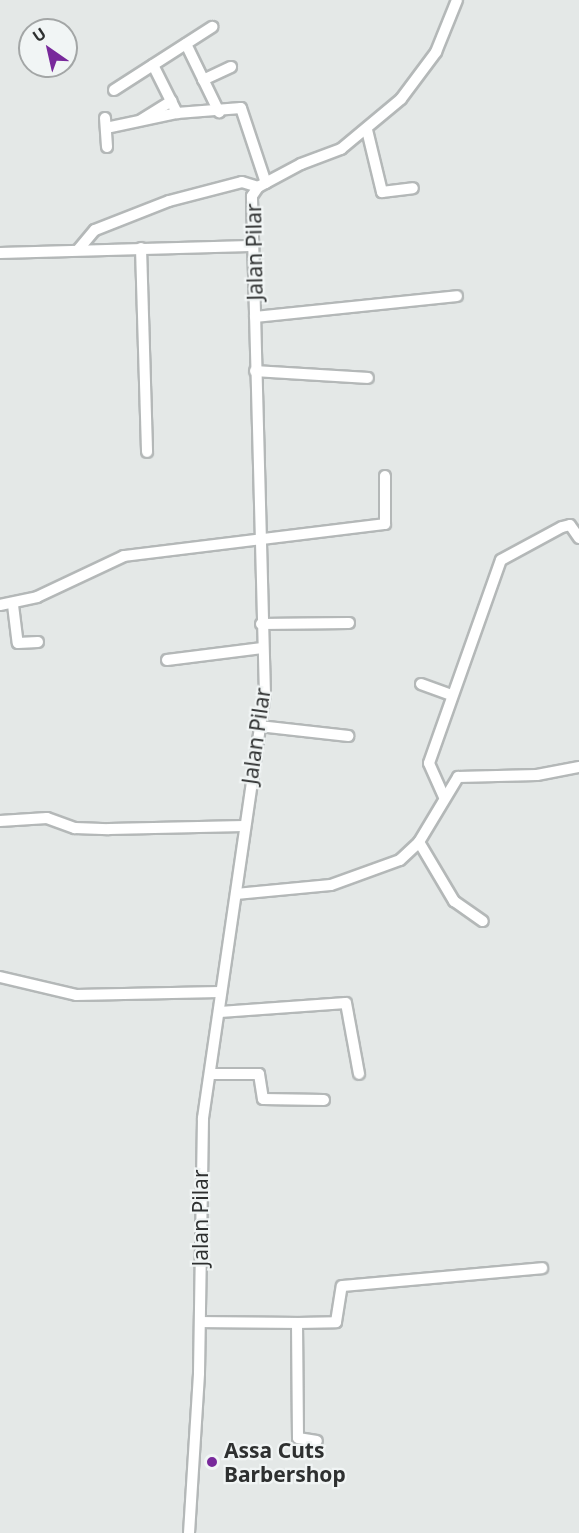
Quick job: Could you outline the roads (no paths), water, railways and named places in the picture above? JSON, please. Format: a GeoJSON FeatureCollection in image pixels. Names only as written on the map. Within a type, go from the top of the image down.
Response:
{"type":"FeatureCollection","features":[{"type":"Feature","properties":{"kind":"street","name":"Jalan Pilar"},"geometry":{"type":"LineString","coordinates":[[189,1533],[201,1322],[199,1166],[220,1012],[220,992],[265,695],[261,624],[255,317],[250,246],[252,196],[262,185],[341,149],[367,130],[401,99],[436,52],[457,0]]}},
{"type":"Feature","properties":{"kind":"street"},"geometry":{"type":"LineString","coordinates":[[114,90],[212,27]]}},
{"type":"Feature","properties":{"kind":"street"},"geometry":{"type":"LineString","coordinates":[[186,44],[219,112]]}},
{"type":"Feature","properties":{"kind":"street"},"geometry":{"type":"LineString","coordinates":[[153,65],[177,113]]}},
{"type":"Feature","properties":{"kind":"street"},"geometry":{"type":"LineString","coordinates":[[203,80],[231,68]]}},
{"type":"Feature","properties":{"kind":"street"},"geometry":{"type":"LineString","coordinates":[[131,127],[171,100]]}},
{"type":"Feature","properties":{"kind":"street"},"geometry":{"type":"LineString","coordinates":[[78,250],[95,230],[169,201],[242,182],[262,185],[241,108],[219,112],[177,113],[131,127],[105,123],[107,147]]}},
{"type":"Feature","properties":{"kind":"street"},"geometry":{"type":"LineString","coordinates":[[367,130],[382,192],[413,188]]}},
{"type":"Feature","properties":{"kind":"street"},"geometry":{"type":"LineString","coordinates":[[0,253],[250,246]]}},
{"type":"Feature","properties":{"kind":"street"},"geometry":{"type":"LineString","coordinates":[[141,248],[147,453]]}},
{"type":"Feature","properties":{"kind":"street"},"geometry":{"type":"LineString","coordinates":[[255,317],[457,297]]}},
{"type":"Feature","properties":{"kind":"street"},"geometry":{"type":"LineString","coordinates":[[255,371],[368,378]]}},
{"type":"Feature","properties":{"kind":"street"},"geometry":{"type":"LineString","coordinates":[[0,605],[13,605],[124,556],[385,524],[385,476]]}},
{"type":"Feature","properties":{"kind":"street"},"geometry":{"type":"LineString","coordinates":[[444,797],[429,763],[452,695],[506,554],[570,525],[579,538]]}},
{"type":"Feature","properties":{"kind":"street"},"geometry":{"type":"LineString","coordinates":[[13,605],[18,642],[38,642]]}},
{"type":"Feature","properties":{"kind":"street"},"geometry":{"type":"LineString","coordinates":[[261,624],[349,623]]}},
{"type":"Feature","properties":{"kind":"street"},"geometry":{"type":"LineString","coordinates":[[167,660],[262,648]]}},
{"type":"Feature","properties":{"kind":"street"},"geometry":{"type":"LineString","coordinates":[[421,684],[452,695]]}},
{"type":"Feature","properties":{"kind":"street"},"geometry":{"type":"LineString","coordinates":[[259,726],[348,736]]}},
{"type":"Feature","properties":{"kind":"street"},"geometry":{"type":"LineString","coordinates":[[236,894],[331,885],[400,860],[419,842],[444,797],[465,775],[537,775],[579,767]]}},
{"type":"Feature","properties":{"kind":"street"},"geometry":{"type":"LineString","coordinates":[[0,821],[47,818],[75,828],[244,825]]}},
{"type":"Feature","properties":{"kind":"street"},"geometry":{"type":"LineString","coordinates":[[419,842],[454,901],[483,921]]}},
{"type":"Feature","properties":{"kind":"street"},"geometry":{"type":"LineString","coordinates":[[0,977],[76,995],[220,992]]}},
{"type":"Feature","properties":{"kind":"street"},"geometry":{"type":"LineString","coordinates":[[220,1012],[346,1003],[358,1074]]}},
{"type":"Feature","properties":{"kind":"street"},"geometry":{"type":"LineString","coordinates":[[210,1074],[259,1074],[263,1100],[324,1100]]}},
{"type":"Feature","properties":{"kind":"street"},"geometry":{"type":"LineString","coordinates":[[201,1322],[336,1322],[342,1286],[542,1268]]}},
{"type":"Feature","properties":{"kind":"street"},"geometry":{"type":"LineString","coordinates":[[297,1323],[298,1438],[317,1441]]}},
{"type":"Feature","properties":{"kind":"place","name":"Assa Cuts Barbershop"},"geometry":{"type":"Point","coordinates":[212,1462]}}]}
